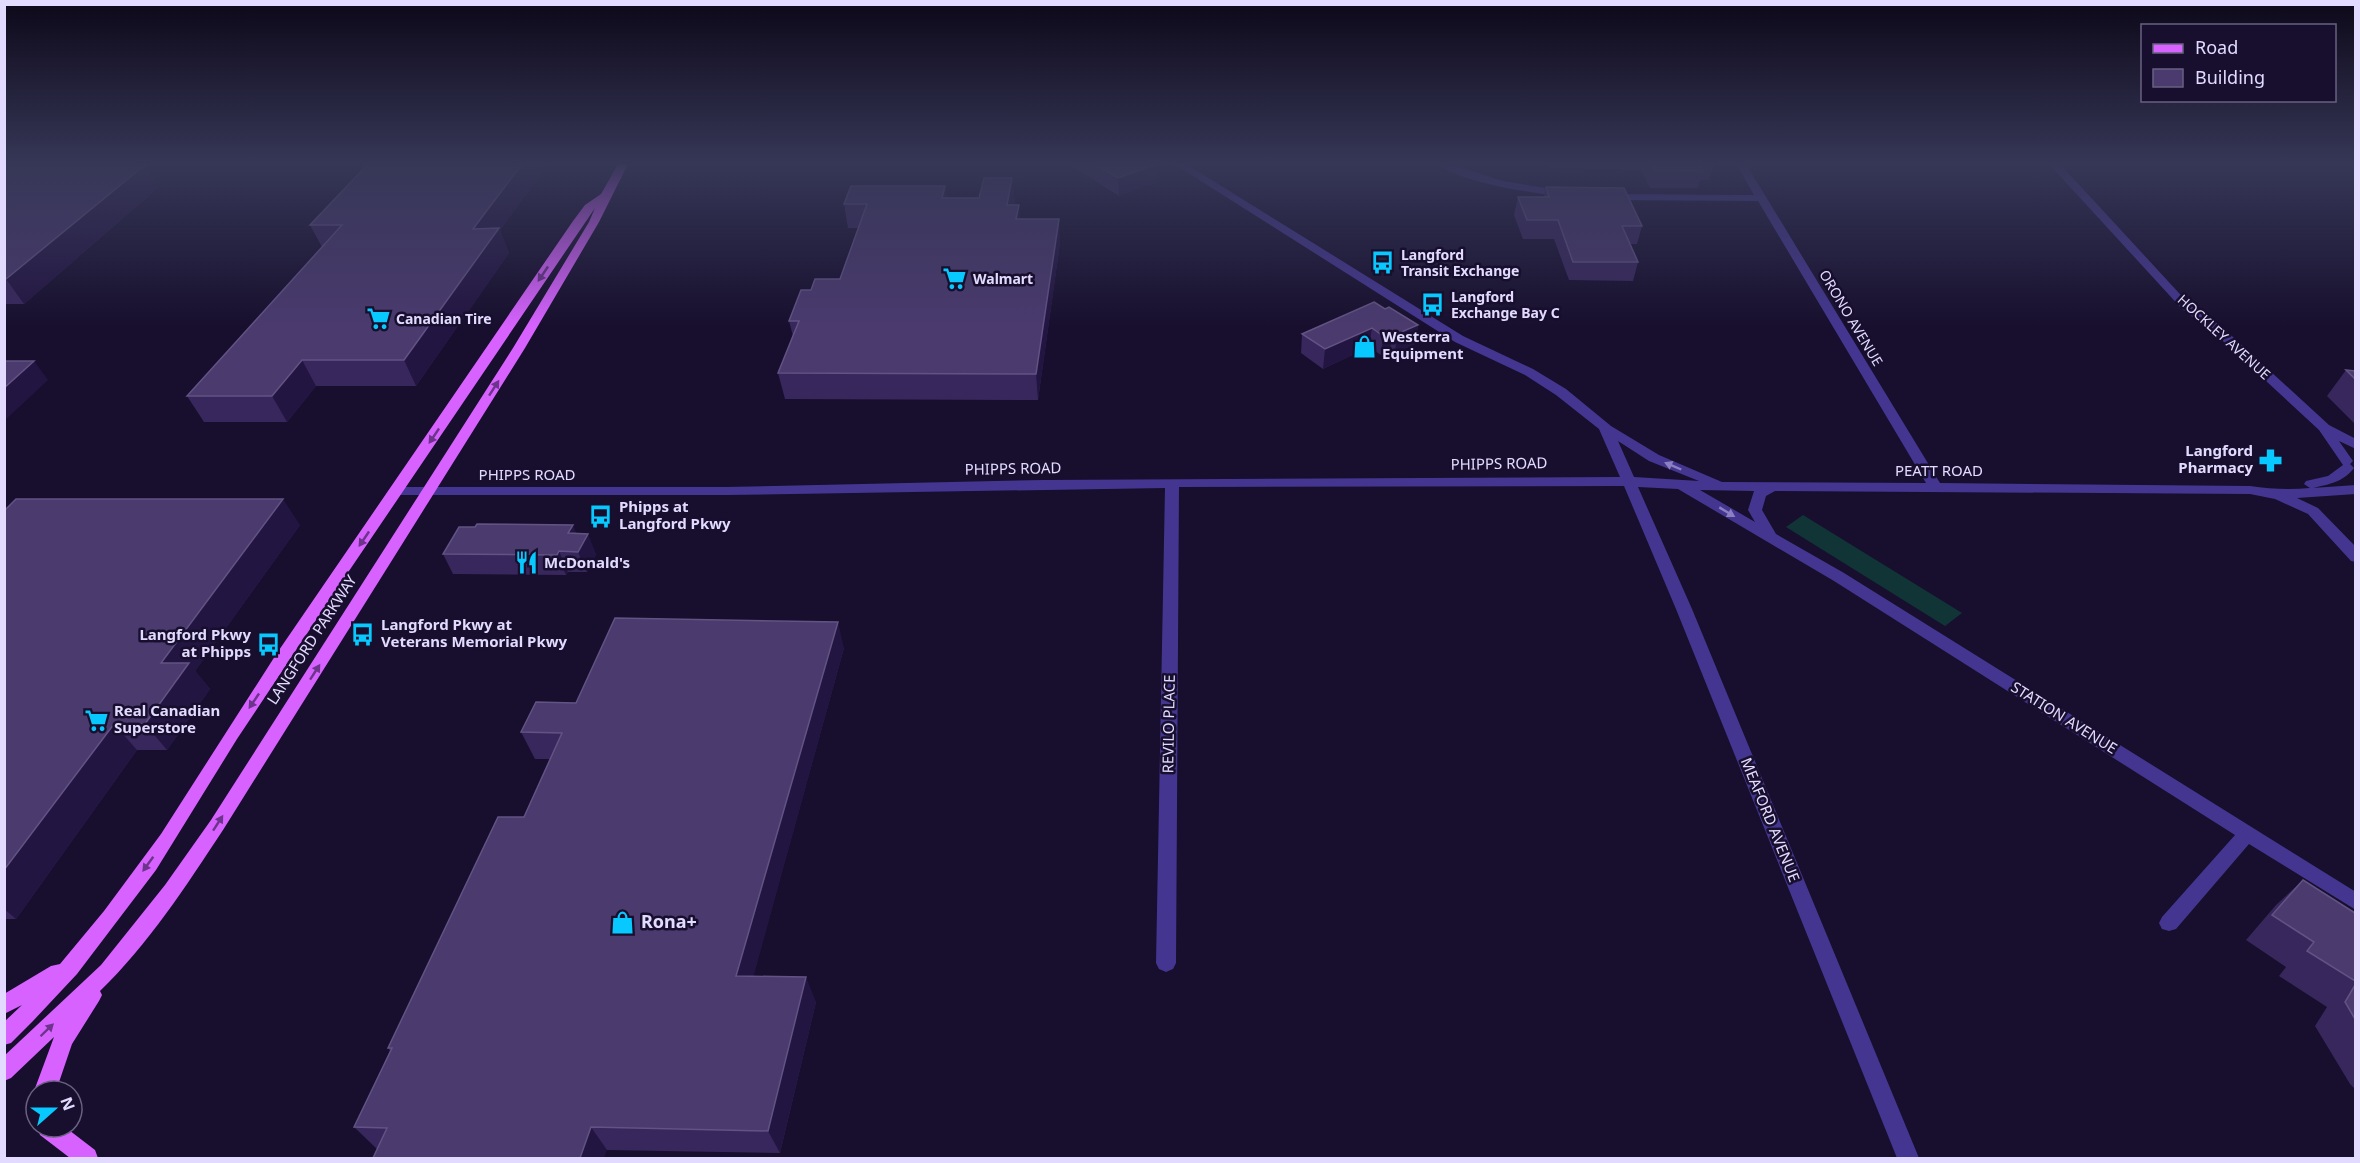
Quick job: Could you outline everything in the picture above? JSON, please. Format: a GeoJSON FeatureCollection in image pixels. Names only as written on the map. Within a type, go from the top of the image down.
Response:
{"type":"FeatureCollection","features":[{"type":"Feature","properties":{"kind":"main road","name":"LANGFORD PARKWAY"},"geometry":{"type":"LineString","coordinates":[[4,1036],[29,1013],[124,899],[167,839],[241,720],[581,218]]}},
{"type":"Feature","properties":{"kind":"main road","name":"LANGFORD PARKWAY"},"geometry":{"type":"LineString","coordinates":[[4,1071],[108,971],[171,891],[217,825],[430,491],[596,218]]}},
{"type":"Feature","properties":{"kind":"main road"},"geometry":{"type":"LineString","coordinates":[[4,1005],[70,964]]}},
{"type":"Feature","properties":{"kind":"main road"},"geometry":{"type":"LineString","coordinates":[[49,1079],[63,1039],[108,971]]}},
{"type":"Feature","properties":{"kind":"main road"},"geometry":{"type":"LineString","coordinates":[[63,1139],[87,1158]]}},
{"type":"Feature","properties":{"kind":"street"},"geometry":{"type":"LineString","coordinates":[[1266,218],[1459,339],[1528,372],[1561,392],[1605,427],[1654,458],[1728,486]]}},
{"type":"Feature","properties":{"kind":"street","name":"ORONO AVENUE"},"geometry":{"type":"LineString","coordinates":[[1774,218],[1935,487]]}},
{"type":"Feature","properties":{"kind":"street","name":"HOCKLEY AVENUE"},"geometry":{"type":"LineString","coordinates":[[2104,218],[2186,307],[2217,329],[2324,428],[2351,466]]}},
{"type":"Feature","properties":{"kind":"street"},"geometry":{"type":"LineString","coordinates":[[1605,427],[1630,483]]}},
{"type":"Feature","properties":{"kind":"street","name":"HOCKLEY AVENUE"},"geometry":{"type":"LineString","coordinates":[[2324,428],[2355,445]]}},
{"type":"Feature","properties":{"kind":"street","name":"PEATT ROAD"},"geometry":{"type":"LineString","coordinates":[[2250,490],[2262,486],[2324,482],[2337,478],[2351,466]]}},
{"type":"Feature","properties":{"kind":"street","name":"PHIPPS ROAD"},"geometry":{"type":"LineString","coordinates":[[396,491],[1509,480],[1630,483]]}},
{"type":"Feature","properties":{"kind":"street","name":"PEATT ROAD"},"geometry":{"type":"LineString","coordinates":[[1630,483],[1683,486],[2250,490],[2276,494],[2355,489]]}},
{"type":"Feature","properties":{"kind":"street","name":"MEAFORD AVENUE"},"geometry":{"type":"LineString","coordinates":[[1630,483],[1684,609],[1908,1158]]}},
{"type":"Feature","properties":{"kind":"street","name":"REVILO PLACE"},"geometry":{"type":"LineString","coordinates":[[1166,963],[1172,485]]}},
{"type":"Feature","properties":{"kind":"street","name":"STATION AVENUE"},"geometry":{"type":"LineString","coordinates":[[1683,486],[1749,526],[1771,535],[2355,902]]}},
{"type":"Feature","properties":{"kind":"street","name":"STATION AVENUE"},"geometry":{"type":"LineString","coordinates":[[1771,535],[1755,510],[1760,493],[1772,487]]}},
{"type":"Feature","properties":{"kind":"street"},"geometry":{"type":"LineString","coordinates":[[2313,493],[2313,511]]}},
{"type":"Feature","properties":{"kind":"street"},"geometry":{"type":"LineString","coordinates":[[2276,494],[2313,511],[2355,557]]}},
{"type":"Feature","properties":{"kind":"street"},"geometry":{"type":"LineString","coordinates":[[2169,923],[2247,834]]}},
{"type":"Feature","properties":{"kind":"green space"},"geometry":{"type":"Polygon","coordinates":[[[1803,515],[1962,613],[1945,626],[1786,527],[1803,515]]]}},
{"type":"Feature","properties":{"kind":"building"},"geometry":{"type":"Polygon","coordinates":[[[4,218],[80,218],[6,279],[4,279],[4,218]]]}},
{"type":"Feature","properties":{"kind":"building","name":"Canadian Tire"},"geometry":{"type":"Polygon","coordinates":[[[316,218],[481,218],[473,229],[499,228],[404,360],[302,360],[272,396],[187,396],[342,225],[310,225],[316,218]]]}},
{"type":"Feature","properties":{"kind":"building","name":"Walmart"},"geometry":{"type":"Polygon","coordinates":[[[862,218],[1059,219],[1036,374],[778,373],[799,321],[789,321],[801,290],[811,290],[815,279],[840,279],[862,218]]]}},
{"type":"Feature","properties":{"kind":"building"},"geometry":{"type":"Polygon","coordinates":[[[1526,218],[1638,218],[1642,226],[1622,226],[1638,262],[1573,262],[1558,220],[1526,218]]]}},
{"type":"Feature","properties":{"kind":"building"},"geometry":{"type":"Polygon","coordinates":[[[1374,302],[1385,309],[1389,307],[1418,325],[1397,334],[1393,331],[1383,336],[1372,328],[1325,349],[1302,334],[1374,302]]]}},
{"type":"Feature","properties":{"kind":"building"},"geometry":{"type":"Polygon","coordinates":[[[4,361],[34,361],[4,388],[4,361]]]}},
{"type":"Feature","properties":{"kind":"building"},"geometry":{"type":"Polygon","coordinates":[[[2346,370],[2355,371],[2355,379],[2346,370]]]}},
{"type":"Feature","properties":{"kind":"building","name":"Real Canadian Superstore"},"geometry":{"type":"Polygon","coordinates":[[[16,499],[283,499],[161,663],[189,663],[145,724],[114,724],[4,870],[4,511],[16,499]]]}},
{"type":"Feature","properties":{"kind":"building"},"geometry":{"type":"Polygon","coordinates":[[[477,524],[573,525],[568,533],[588,534],[578,552],[559,551],[557,555],[443,554],[459,527],[475,527],[477,524]]]}},
{"type":"Feature","properties":{"kind":"building","name":"Rona+"},"geometry":{"type":"Polygon","coordinates":[[[615,618],[838,622],[736,976],[806,977],[768,1131],[591,1127],[580,1158],[373,1158],[387,1128],[354,1127],[392,1048],[388,1048],[498,817],[524,817],[562,733],[521,732],[536,702],[576,703],[615,618]]]}},
{"type":"Feature","properties":{"kind":"building"},"geometry":{"type":"Polygon","coordinates":[[[2303,880],[2355,913],[2355,981],[2307,951],[2314,942],[2272,915],[2303,880]]]}},
{"type":"Feature","properties":{"kind":"building"},"geometry":{"type":"Polygon","coordinates":[[[2355,985],[2355,1019],[2345,1002],[2355,985]]]}},
{"type":"Feature","properties":{"kind":"place","name":"Langford Transit Exchange"},"geometry":{"type":"Point","coordinates":[1383,263]}},
{"type":"Feature","properties":{"kind":"place","name":"Walmart"},"geometry":{"type":"Point","coordinates":[955,279]}},
{"type":"Feature","properties":{"kind":"place","name":"Langford Exchange Bay C"},"geometry":{"type":"Point","coordinates":[1433,305]}},
{"type":"Feature","properties":{"kind":"place","name":"Canadian Tire"},"geometry":{"type":"Point","coordinates":[378,319]}},
{"type":"Feature","properties":{"kind":"place","name":"Westerra Equipment"},"geometry":{"type":"Point","coordinates":[1364,346]}},
{"type":"Feature","properties":{"kind":"place","name":"Langford Pharmacy"},"geometry":{"type":"Point","coordinates":[2271,460]}},
{"type":"Feature","properties":{"kind":"place","name":"Phipps at Langford Pkwy"},"geometry":{"type":"Point","coordinates":[601,516]}},
{"type":"Feature","properties":{"kind":"place","name":"McDonald's"},"geometry":{"type":"Point","coordinates":[526,563]}},
{"type":"Feature","properties":{"kind":"place","name":"Langford Pkwy at Veterans Memorial Pkwy"},"geometry":{"type":"Point","coordinates":[363,634]}},
{"type":"Feature","properties":{"kind":"place","name":"Langford Pkwy at Phipps"},"geometry":{"type":"Point","coordinates":[269,644]}},
{"type":"Feature","properties":{"kind":"place","name":"Real Canadian Superstore"},"geometry":{"type":"Point","coordinates":[96,720]}},
{"type":"Feature","properties":{"kind":"place","name":"Rona+"},"geometry":{"type":"Point","coordinates":[623,922]}}]}
